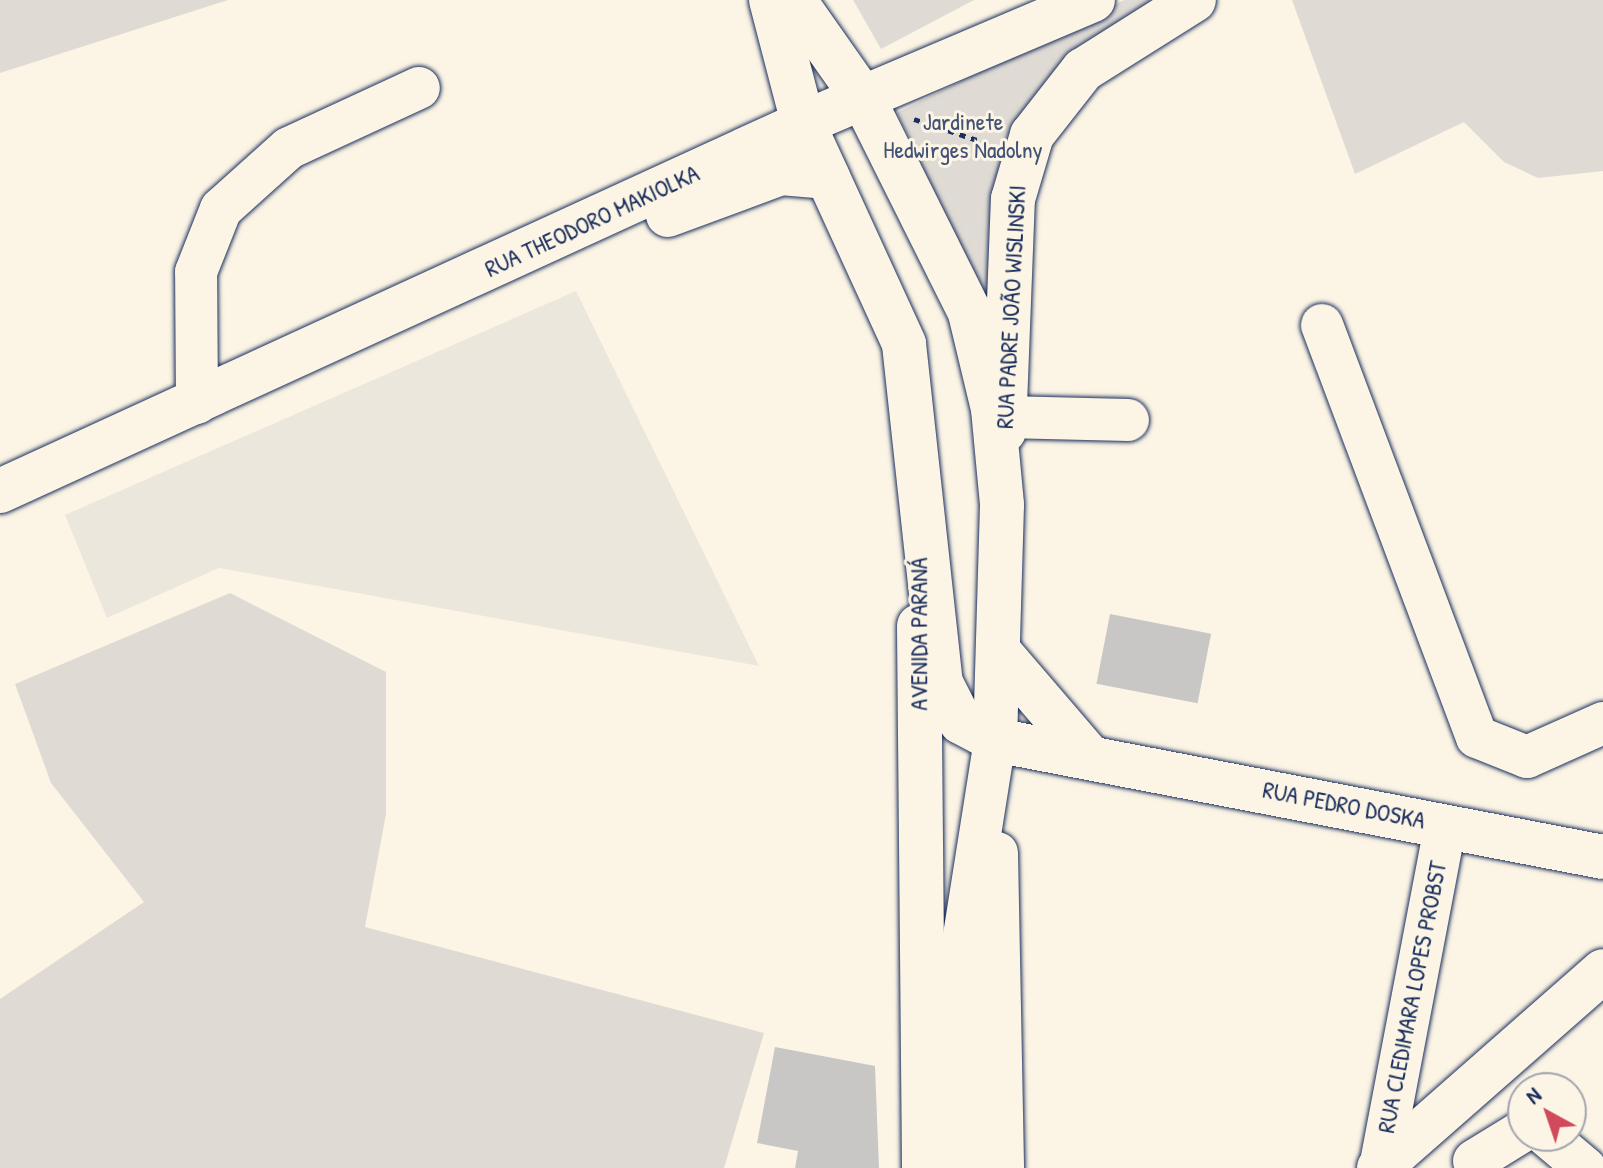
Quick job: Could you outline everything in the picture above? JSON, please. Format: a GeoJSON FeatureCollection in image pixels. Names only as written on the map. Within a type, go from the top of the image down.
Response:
{"type":"FeatureCollection","features":[{"type":"Feature","properties":{"kind":"main road","name":"AVENIDA PARANÁ"},"geometry":{"type":"LineString","coordinates":[[771,0],[803,123],[904,344],[918,506],[924,1168]]}},
{"type":"Feature","properties":{"kind":"main road"},"geometry":{"type":"LineString","coordinates":[[794,0],[863,98],[970,313],[993,409],[1002,505],[1001,668],[995,740],[974,732],[956,715],[941,683],[918,506]]}},
{"type":"Feature","properties":{"kind":"main road"},"geometry":{"type":"LineString","coordinates":[[863,98],[1093,0]]}},
{"type":"Feature","properties":{"kind":"main road","name":"RUA PADRE JOÃO WISLINSKI"},"geometry":{"type":"LineString","coordinates":[[1002,505],[1010,224],[1023,156],[1046,112],[1083,70],[1194,0]]}},
{"type":"Feature","properties":{"kind":"main road","name":"RUA THEODORO MAKIOLKA"},"geometry":{"type":"LineString","coordinates":[[0,491],[863,98]]}},
{"type":"Feature","properties":{"kind":"main road","name":"RUA THEODORO MAKIOLKA"},"geometry":{"type":"LineString","coordinates":[[322,347],[765,178],[828,177]]}},
{"type":"Feature","properties":{"kind":"main road"},"geometry":{"type":"LineString","coordinates":[[956,715],[964,721],[982,719],[995,704],[1001,668]]}},
{"type":"Feature","properties":{"kind":"main road"},"geometry":{"type":"LineString","coordinates":[[1001,668],[1086,753]]}},
{"type":"Feature","properties":{"kind":"main road","name":"RUA PEDRO DOSKA"},"geometry":{"type":"LineString","coordinates":[[995,740],[1086,753],[1603,857]]}},
{"type":"Feature","properties":{"kind":"main road"},"geometry":{"type":"LineString","coordinates":[[1380,1168],[1603,971]]}},
{"type":"Feature","properties":{"kind":"street"},"geometry":{"type":"LineString","coordinates":[[197,403],[196,272],[221,209],[289,148],[419,88]]}},
{"type":"Feature","properties":{"kind":"street"},"geometry":{"type":"LineString","coordinates":[[1322,325],[1477,737],[1527,757],[1603,723]]}},
{"type":"Feature","properties":{"kind":"street"},"geometry":{"type":"LineString","coordinates":[[1005,417],[1128,420]]}},
{"type":"Feature","properties":{"kind":"street"},"geometry":{"type":"LineString","coordinates":[[966,1168],[963,942],[995,740]]}},
{"type":"Feature","properties":{"kind":"street"},"geometry":{"type":"LineString","coordinates":[[995,740],[1003,1168]]}},
{"type":"Feature","properties":{"kind":"street"},"geometry":{"type":"LineString","coordinates":[[921,802],[963,942]]}},
{"type":"Feature","properties":{"kind":"street","name":"RUA CLEDIMARA LOPES PROBST"},"geometry":{"type":"LineString","coordinates":[[1380,1168],[1445,826]]}},
{"type":"Feature","properties":{"kind":"street"},"geometry":{"type":"LineString","coordinates":[[1474,1161],[1507,1141]]}},
{"type":"Feature","properties":{"kind":"path"},"geometry":{"type":"LineString","coordinates":[[863,98],[1023,156]]}},
{"type":"Feature","properties":{"kind":"shaded area"},"geometry":{"type":"Polygon","coordinates":[[[576,291],[759,666],[219,568],[107,618],[65,515],[576,291]]]}},
{"type":"Feature","properties":{"kind":"green space"},"geometry":{"type":"Polygon","coordinates":[[[0,0],[228,0],[0,73],[0,0]]]}},
{"type":"Feature","properties":{"kind":"green space"},"geometry":{"type":"Polygon","coordinates":[[[853,0],[974,0],[881,49],[853,0]]]}},
{"type":"Feature","properties":{"kind":"green space","name":"Jardinete Hedwirges Nadolny"},"geometry":{"type":"Polygon","coordinates":[[[1124,0],[1179,0],[1061,73],[996,322],[897,113],[1124,0]]]}},
{"type":"Feature","properties":{"kind":"green space"},"geometry":{"type":"Polygon","coordinates":[[[1292,0],[1603,0],[1603,171],[1538,178],[1504,162],[1464,122],[1355,174],[1292,0]]]}},
{"type":"Feature","properties":{"kind":"green space"},"geometry":{"type":"Polygon","coordinates":[[[230,593],[386,672],[386,814],[365,927],[764,1033],[724,1168],[0,1168],[0,999],[144,902],[51,783],[15,684],[230,593]]]}},
{"type":"Feature","properties":{"kind":"building"},"geometry":{"type":"Polygon","coordinates":[[[1110,614],[1211,634],[1198,703],[1096,684],[1110,614]]]}},
{"type":"Feature","properties":{"kind":"building"},"geometry":{"type":"Polygon","coordinates":[[[775,1047],[875,1066],[879,1168],[795,1168],[798,1151],[757,1143],[775,1047]]]}}]}
